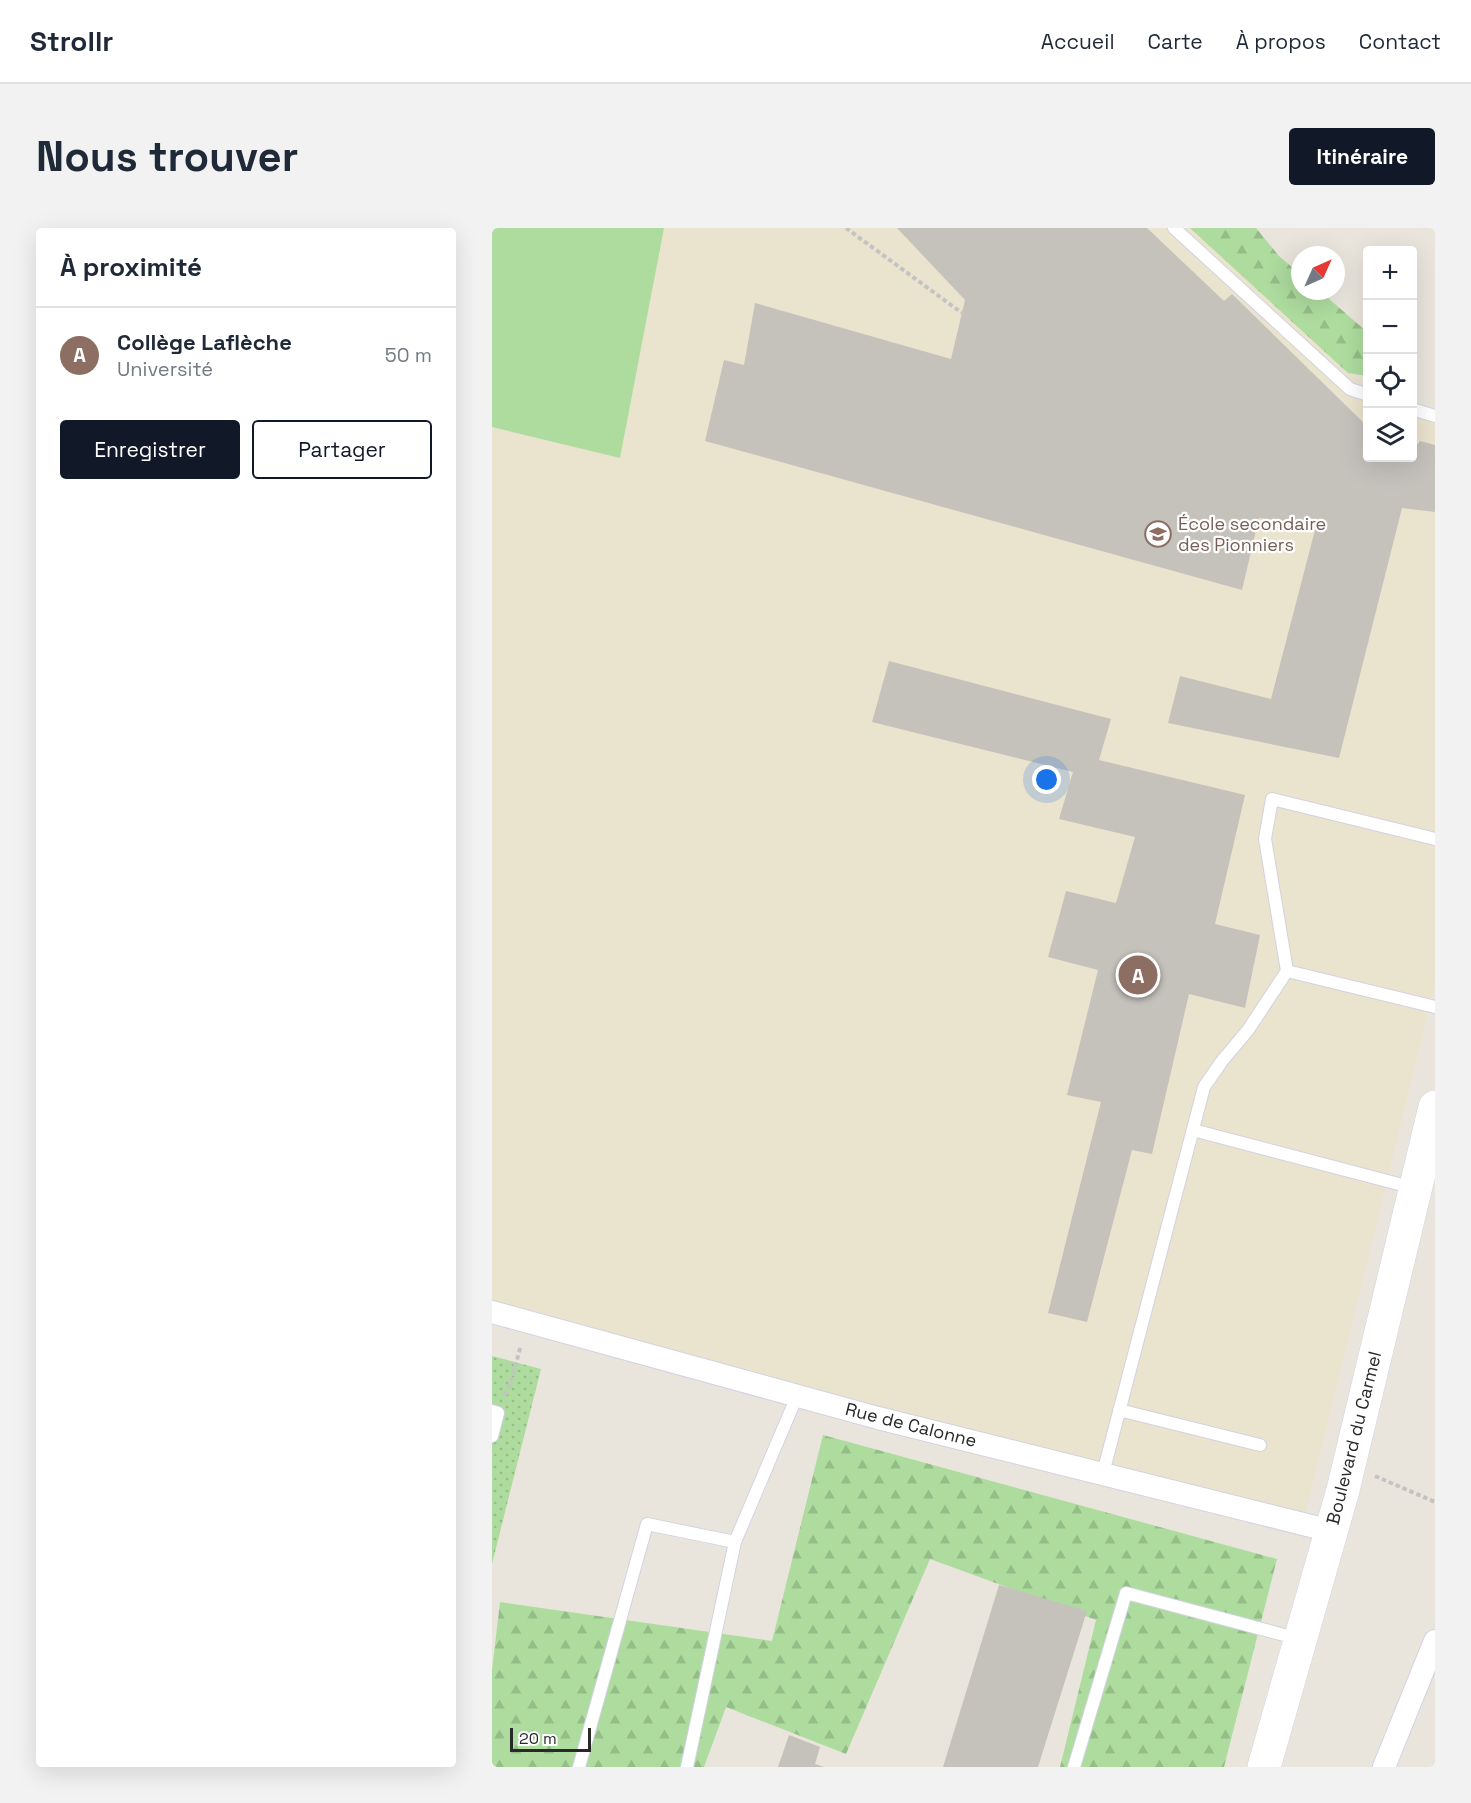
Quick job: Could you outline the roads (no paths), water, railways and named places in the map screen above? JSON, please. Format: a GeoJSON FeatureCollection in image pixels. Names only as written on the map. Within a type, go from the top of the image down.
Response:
{"type":"FeatureCollection","features":[{"type":"Feature","properties":{"kind":"street","name":"Boulevard du Carmel"},"geometry":{"type":"LineString","coordinates":[[1264,1767],[1349,1464],[1435,1107]]}},
{"type":"Feature","properties":{"kind":"street","name":"Rue de Calonne"},"geometry":{"type":"LineString","coordinates":[[492,1312],[797,1396],[1331,1532]]}},
{"type":"Feature","properties":{"kind":"street"},"geometry":{"type":"LineString","coordinates":[[1384,1767],[1435,1641]]}},
{"type":"Feature","properties":{"kind":"lane"},"geometry":{"type":"LineString","coordinates":[[1174,228],[1350,389],[1363,393]]}},
{"type":"Feature","properties":{"kind":"lane"},"geometry":{"type":"LineString","coordinates":[[1417,410],[1435,416]]}},
{"type":"Feature","properties":{"kind":"lane"},"geometry":{"type":"LineString","coordinates":[[1103,1473],[1204,1087],[1248,1030],[1287,971],[1265,839],[1272,799],[1435,839]]}},
{"type":"Feature","properties":{"kind":"lane"},"geometry":{"type":"LineString","coordinates":[[1287,971],[1435,1007]]}},
{"type":"Feature","properties":{"kind":"lane"},"geometry":{"type":"LineString","coordinates":[[1192,1130],[1415,1188]]}},
{"type":"Feature","properties":{"kind":"lane"},"geometry":{"type":"LineString","coordinates":[[687,1767],[735,1542],[797,1396]]}},
{"type":"Feature","properties":{"kind":"lane"},"geometry":{"type":"LineString","coordinates":[[1119,1410],[1260,1445]]}},
{"type":"Feature","properties":{"kind":"lane"},"geometry":{"type":"LineString","coordinates":[[492,1436],[495,1412]]}},
{"type":"Feature","properties":{"kind":"lane"},"geometry":{"type":"LineString","coordinates":[[579,1767],[647,1524],[735,1542]]}},
{"type":"Feature","properties":{"kind":"lane"},"geometry":{"type":"LineString","coordinates":[[1074,1767],[1126,1593],[1300,1640]]}},
{"type":"Feature","properties":{"kind":"place","name":"École secondaire des Pionniers"},"geometry":{"type":"Point","coordinates":[1158,534]}},
{"type":"Feature","properties":{"kind":"place","name":"Collège Laflèche"},"geometry":{"type":"Point","coordinates":[1138,975]}}]}
